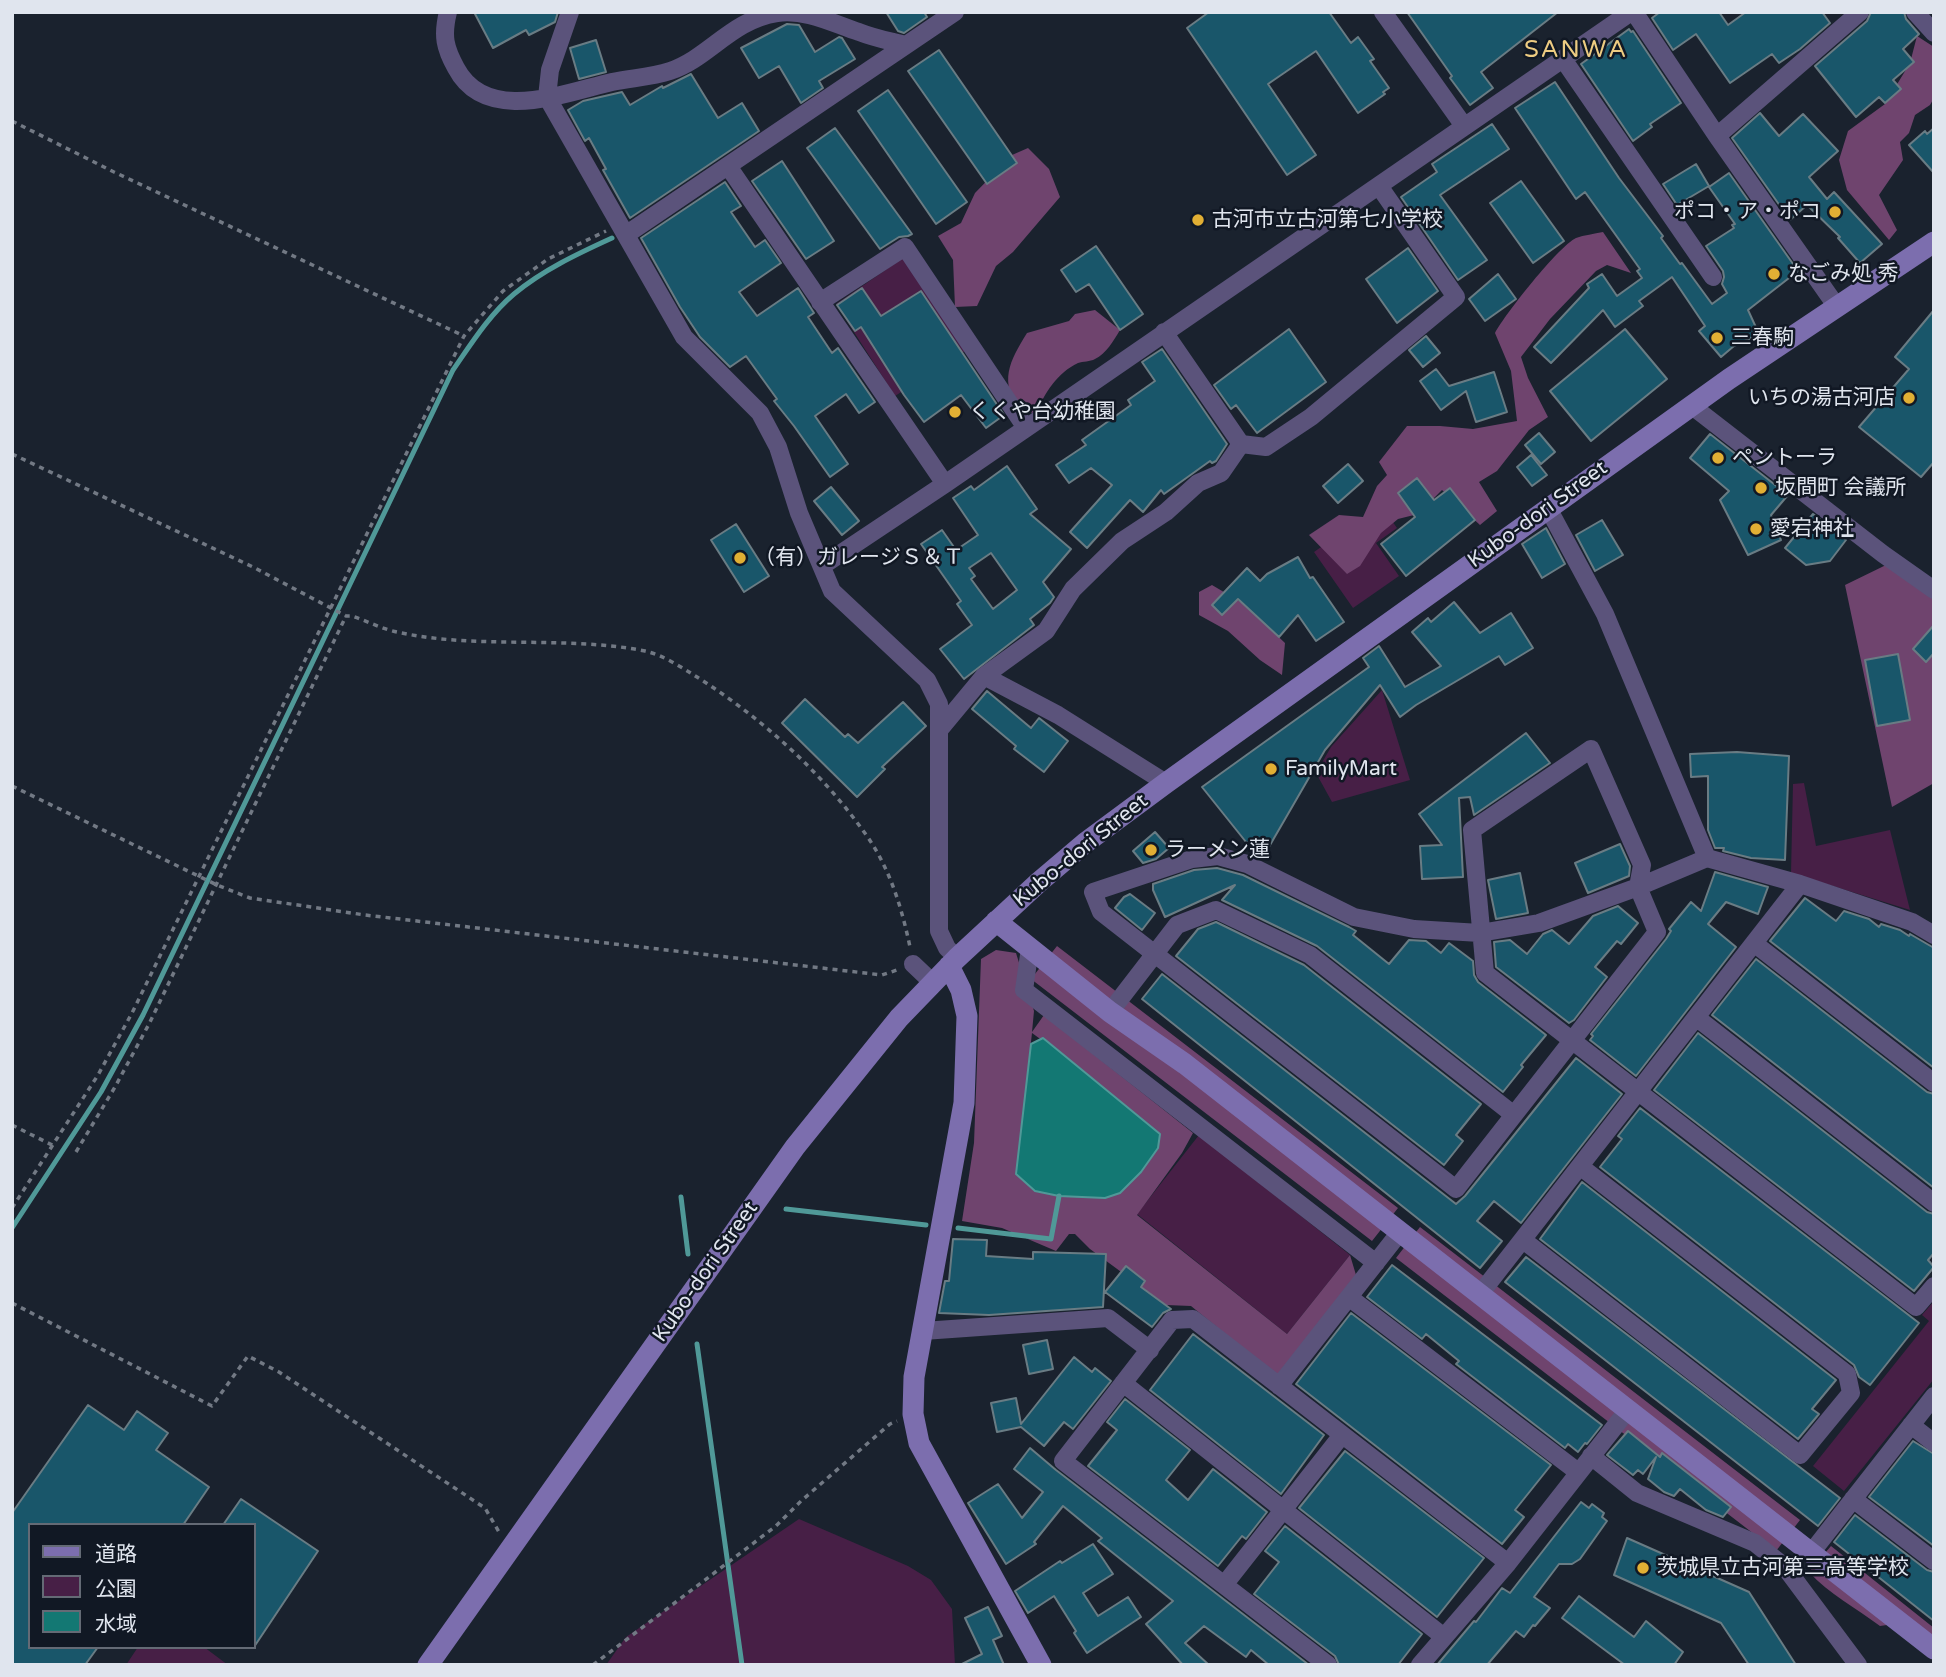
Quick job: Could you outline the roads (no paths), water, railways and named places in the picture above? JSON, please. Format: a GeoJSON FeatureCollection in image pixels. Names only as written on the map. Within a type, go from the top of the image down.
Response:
{"type":"FeatureCollection","features":[{"type":"Feature","properties":{"kind":"street"},"geometry":{"type":"LineString","coordinates":[[448,12],[445,23],[446,50],[462,79],[483,96],[510,102],[547,97],[670,71],[741,24],[777,13],[810,13],[870,36],[905,45]]}},
{"type":"Feature","properties":{"kind":"street"},"geometry":{"type":"LineString","coordinates":[[570,12],[550,70],[547,97],[684,337],[760,413],[778,447],[799,513],[832,591],[927,680],[939,704],[939,931],[953,962],[967,1016],[964,1103],[914,1377],[914,1414],[919,1443],[1041,1665]]}},
{"type":"Feature","properties":{"kind":"street"},"geometry":{"type":"LineString","coordinates":[[1383,12],[1464,126]]}},
{"type":"Feature","properties":{"kind":"street"},"geometry":{"type":"LineString","coordinates":[[822,566],[1633,12],[1837,307]]}},
{"type":"Feature","properties":{"kind":"street"},"geometry":{"type":"LineString","coordinates":[[1717,136],[1860,12]]}},
{"type":"Feature","properties":{"kind":"street"},"geometry":{"type":"LineString","coordinates":[[1914,12],[1934,33]]}},
{"type":"Feature","properties":{"kind":"street"},"geometry":{"type":"LineString","coordinates":[[624,229],[728,166],[905,45],[943,15]]}},
{"type":"Feature","properties":{"kind":"street"},"geometry":{"type":"LineString","coordinates":[[1563,59],[1713,277]]}},
{"type":"Feature","properties":{"kind":"street"},"geometry":{"type":"LineString","coordinates":[[728,166],[945,484]]}},
{"type":"Feature","properties":{"kind":"street"},"geometry":{"type":"LineString","coordinates":[[1164,332],[1241,444],[1266,447],[1311,416],[1456,298],[1380,186]]}},
{"type":"Feature","properties":{"kind":"street","name":"Kubo-dori Street"},"geometry":{"type":"LineString","coordinates":[[428,1665],[795,1147],[899,1018],[996,921],[1085,843],[1166,783],[1692,406],[1934,242]]}},
{"type":"Feature","properties":{"kind":"street"},"geometry":{"type":"LineString","coordinates":[[820,302],[905,247],[1026,428]]}},
{"type":"Feature","properties":{"kind":"street"},"geometry":{"type":"LineString","coordinates":[[1692,406],[1882,554],[1934,590]]}},
{"type":"Feature","properties":{"kind":"street"},"geometry":{"type":"LineString","coordinates":[[940,729],[984,677],[1046,631],[1073,589],[1122,541],[1166,512],[1198,483],[1220,473],[1241,444]]}},
{"type":"Feature","properties":{"kind":"street"},"geometry":{"type":"LineString","coordinates":[[1548,508],[1605,614],[1707,858]]}},
{"type":"Feature","properties":{"kind":"street"},"geometry":{"type":"LineString","coordinates":[[984,677],[1058,715],[1166,783]]}},
{"type":"Feature","properties":{"kind":"street"},"geometry":{"type":"LineString","coordinates":[[1934,935],[1912,922],[1800,884],[1707,858],[1638,887],[1539,923],[1480,933],[1414,929],[1354,917],[1247,864],[1218,856],[1192,859],[1093,892],[1101,912],[1456,1189],[1572,1040],[1657,932],[1638,887],[1642,865],[1591,749],[1472,830],[1480,933],[1485,973],[1572,1040],[1639,1091],[1916,1307],[1934,1286]]}},
{"type":"Feature","properties":{"kind":"street"},"geometry":{"type":"LineString","coordinates":[[1480,1294],[1800,884]]}},
{"type":"Feature","properties":{"kind":"street"},"geometry":{"type":"LineString","coordinates":[[1110,1012],[1177,925],[1216,910],[1310,955],[1514,1115]]}},
{"type":"Feature","properties":{"kind":"street"},"geometry":{"type":"LineString","coordinates":[[996,921],[1110,1012],[1185,1064],[1934,1649]]}},
{"type":"Feature","properties":{"kind":"street"},"geometry":{"type":"LineString","coordinates":[[1755,944],[1934,1083]]}},
{"type":"Feature","properties":{"kind":"street"},"geometry":{"type":"LineString","coordinates":[[1030,948],[1024,990],[1377,1263]]}},
{"type":"Feature","properties":{"kind":"street"},"geometry":{"type":"LineString","coordinates":[[913,964],[933,983]]}},
{"type":"Feature","properties":{"kind":"street"},"geometry":{"type":"LineString","coordinates":[[1697,1018],[1934,1203]]}},
{"type":"Feature","properties":{"kind":"street"},"geometry":{"type":"LineString","coordinates":[[1523,1240],[1800,1455],[1851,1393],[1847,1374],[1581,1167]]}},
{"type":"Feature","properties":{"kind":"street"},"geometry":{"type":"LineString","coordinates":[[1279,1386],[1400,1232]]}},
{"type":"Feature","properties":{"kind":"street"},"geometry":{"type":"LineString","coordinates":[[1350,1298],[1578,1472]]}},
{"type":"Feature","properties":{"kind":"street"},"geometry":{"type":"LineString","coordinates":[[923,1331],[1108,1318],[1150,1350]]}},
{"type":"Feature","properties":{"kind":"street"},"geometry":{"type":"LineString","coordinates":[[1328,1665],[1063,1461],[1172,1320],[1193,1319],[1508,1563]]}},
{"type":"Feature","properties":{"kind":"street"},"geometry":{"type":"LineString","coordinates":[[1123,1383],[1444,1637]]}},
{"type":"Feature","properties":{"kind":"street"},"geometry":{"type":"LineString","coordinates":[[1811,1553],[1934,1396]]}},
{"type":"Feature","properties":{"kind":"street"},"geometry":{"type":"LineString","coordinates":[[1420,1665],[1508,1563],[1626,1411]]}},
{"type":"Feature","properties":{"kind":"street"},"geometry":{"type":"LineString","coordinates":[[1911,1424],[1934,1443]]}},
{"type":"Feature","properties":{"kind":"street"},"geometry":{"type":"LineString","coordinates":[[1224,1585],[1342,1435]]}},
{"type":"Feature","properties":{"kind":"street"},"geometry":{"type":"LineString","coordinates":[[1591,1457],[1637,1493],[1755,1543],[1786,1567],[1858,1665]]}},
{"type":"Feature","properties":{"kind":"street"},"geometry":{"type":"LineString","coordinates":[[1853,1499],[1934,1561]]}},
{"type":"Feature","properties":{"kind":"water"},"geometry":{"type":"Polygon","coordinates":[[[1043,1038],[1160,1134],[1158,1148],[1141,1172],[1120,1193],[1105,1198],[1059,1196],[1035,1191],[1016,1174],[1031,1044],[1043,1038]]]}},
{"type":"Feature","properties":{"kind":"waterway"},"geometry":{"type":"LineString","coordinates":[[12,1228],[101,1092],[143,1015],[453,370],[488,320],[514,294],[573,256],[612,238]]}},
{"type":"Feature","properties":{"kind":"waterway"},"geometry":{"type":"LineString","coordinates":[[958,1228],[1051,1239],[1059,1196]]}},
{"type":"Feature","properties":{"kind":"waterway"},"geometry":{"type":"LineString","coordinates":[[681,1197],[688,1254]]}},
{"type":"Feature","properties":{"kind":"waterway"},"geometry":{"type":"LineString","coordinates":[[786,1209],[926,1225]]}},
{"type":"Feature","properties":{"kind":"waterway"},"geometry":{"type":"LineString","coordinates":[[697,1344],[742,1665]]}},
{"type":"Feature","properties":{"kind":"place","name":"ポコ・ア・ポコ"},"geometry":{"type":"Point","coordinates":[1835,212]}},
{"type":"Feature","properties":{"kind":"place","name":"古河市立古河第七小学校"},"geometry":{"type":"Point","coordinates":[1198,220]}},
{"type":"Feature","properties":{"kind":"place","name":"なごみ処 秀"},"geometry":{"type":"Point","coordinates":[1774,274]}},
{"type":"Feature","properties":{"kind":"place","name":"三春駒"},"geometry":{"type":"Point","coordinates":[1717,338]}},
{"type":"Feature","properties":{"kind":"place","name":"いちの湯古河店"},"geometry":{"type":"Point","coordinates":[1909,398]}},
{"type":"Feature","properties":{"kind":"place","name":"くくや台幼稚園"},"geometry":{"type":"Point","coordinates":[955,412]}},
{"type":"Feature","properties":{"kind":"place","name":"ペントーラ"},"geometry":{"type":"Point","coordinates":[1718,458]}},
{"type":"Feature","properties":{"kind":"place","name":"坂間町 会議所"},"geometry":{"type":"Point","coordinates":[1761,488]}},
{"type":"Feature","properties":{"kind":"place","name":"愛宕神社"},"geometry":{"type":"Point","coordinates":[1756,529]}},
{"type":"Feature","properties":{"kind":"place","name":"（有）ガレージＳ＆Ｔ"},"geometry":{"type":"Point","coordinates":[740,558]}},
{"type":"Feature","properties":{"kind":"place","name":"FamilyMart"},"geometry":{"type":"Point","coordinates":[1271,769]}},
{"type":"Feature","properties":{"kind":"place","name":"ラーメン蓮"},"geometry":{"type":"Point","coordinates":[1151,850]}},
{"type":"Feature","properties":{"kind":"place","name":"茨城県立古河第三高等学校"},"geometry":{"type":"Point","coordinates":[1643,1568]}},
{"type":"Feature","properties":{"kind":"district","name":"SANWA"},"geometry":{"type":"Point","coordinates":[1576,51]}}]}
